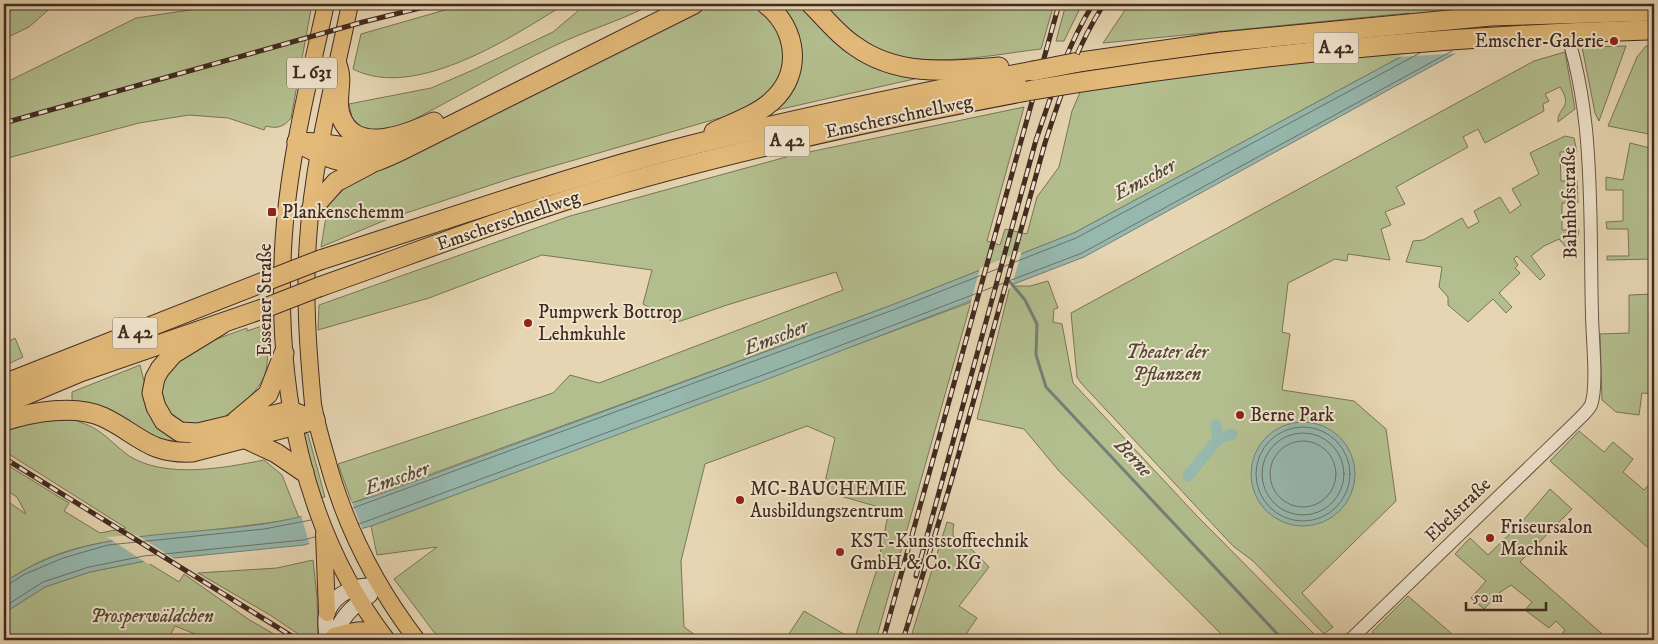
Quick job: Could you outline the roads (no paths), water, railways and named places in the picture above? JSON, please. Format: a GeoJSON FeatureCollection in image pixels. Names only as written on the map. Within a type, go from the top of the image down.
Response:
{"type":"FeatureCollection","features":[{"type":"Feature","properties":{"kind":"highway"},"geometry":{"type":"LineString","coordinates":[[337,65],[341,74],[340,114],[347,126],[357,135],[375,140],[394,138],[431,123],[673,4]]}},
{"type":"Feature","properties":{"kind":"highway"},"geometry":{"type":"LineString","coordinates":[[311,210],[336,182],[694,4]]}},
{"type":"Feature","properties":{"kind":"highway"},"geometry":{"type":"LineString","coordinates":[[679,148],[755,113],[771,102],[782,91],[793,62],[792,42],[783,21],[766,4]]}},
{"type":"Feature","properties":{"kind":"highway"},"geometry":{"type":"LineString","coordinates":[[811,4],[854,46],[868,55],[900,67],[939,71],[1034,67]]}},
{"type":"Feature","properties":{"kind":"highway","name":"A 42"},"geometry":{"type":"LineString","coordinates":[[4,384],[320,260],[503,201],[679,148],[1034,67],[1074,64],[1220,42],[1402,23],[1491,16],[1654,11]]}},
{"type":"Feature","properties":{"kind":"highway","name":"Emscherschnellweg"},"geometry":{"type":"LineString","coordinates":[[4,404],[80,372],[222,324],[319,287],[551,205],[690,165],[910,113],[1027,91],[1198,64],[1326,49],[1491,36],[1651,30]]}},
{"type":"Feature","properties":{"kind":"highway"},"geometry":{"type":"LineString","coordinates":[[320,149],[389,146],[410,137],[431,123]]}},
{"type":"Feature","properties":{"kind":"highway"},"geometry":{"type":"LineString","coordinates":[[297,142],[354,163],[372,163]]}},
{"type":"Feature","properties":{"kind":"highway"},"geometry":{"type":"LineString","coordinates":[[222,324],[173,354],[155,378],[152,393],[161,417],[172,428],[180,432],[198,434],[232,424],[292,419],[316,420]]}},
{"type":"Feature","properties":{"kind":"highway"},"geometry":{"type":"LineString","coordinates":[[232,424],[268,394],[284,353]]}},
{"type":"Feature","properties":{"kind":"highway"},"geometry":{"type":"LineString","coordinates":[[4,421],[45,413],[87,412],[102,417],[150,446],[164,451],[192,452],[246,439],[292,419]]}},
{"type":"Feature","properties":{"kind":"highway"},"geometry":{"type":"LineString","coordinates":[[246,439],[276,453],[304,472]]}},
{"type":"Feature","properties":{"kind":"main road","name":"Essener Straße"},"geometry":{"type":"LineString","coordinates":[[326,4],[297,142],[283,250],[284,353],[292,419],[304,472],[324,527],[330,556]]}},
{"type":"Feature","properties":{"kind":"main road","name":"L 631"},"geometry":{"type":"LineString","coordinates":[[350,4],[320,149],[311,210],[306,285],[316,420],[336,495],[359,548],[379,586],[417,640]]}},
{"type":"Feature","properties":{"kind":"main road"},"geometry":{"type":"LineString","coordinates":[[330,556],[386,640]]}},
{"type":"Feature","properties":{"kind":"main road"},"geometry":{"type":"LineString","coordinates":[[330,556],[326,614],[331,639]]}},
{"type":"Feature","properties":{"kind":"main road"},"geometry":{"type":"LineString","coordinates":[[331,639],[355,594],[366,584],[379,586]]}},
{"type":"Feature","properties":{"kind":"main road"},"geometry":{"type":"LineString","coordinates":[[326,614],[339,597],[355,594]]}},
{"type":"Feature","properties":{"kind":"main road"},"geometry":{"type":"LineString","coordinates":[[331,639],[365,630],[372,631],[386,640]]}},
{"type":"Feature","properties":{"kind":"street","name":"Bahnhofstraße"},"geometry":{"type":"LineString","coordinates":[[1558,10],[1579,77],[1586,127],[1593,387],[1590,406]]}},
{"type":"Feature","properties":{"kind":"street","name":"Ebelstraße"},"geometry":{"type":"LineString","coordinates":[[1350,640],[1576,422],[1590,406]]}},
{"type":"Feature","properties":{"kind":"water"},"geometry":{"type":"Polygon","coordinates":[[[1499,4],[1545,4],[1084,257],[773,377],[371,526],[304,545],[145,561],[90,572],[45,587],[4,613],[4,583],[33,565],[64,553],[96,544],[129,538],[278,522],[375,496],[892,305],[1074,233],[1499,4]]]}},
{"type":"Feature","properties":{"kind":"water"},"geometry":{"type":"Polygon","coordinates":[[[1303,422],[1323,426],[1340,437],[1351,454],[1355,474],[1351,494],[1340,511],[1323,522],[1303,526],[1283,522],[1266,511],[1255,494],[1251,474],[1255,454],[1266,437],[1283,426],[1303,422]]]}},
{"type":"Feature","properties":{"kind":"waterway","name":"Berne"},"geometry":{"type":"LineString","coordinates":[[1010,282],[1025,300],[1037,324],[1036,355],[1046,387],[1283,640]]}},
{"type":"Feature","properties":{"kind":"waterway"},"geometry":{"type":"LineString","coordinates":[[1188,476],[1218,439],[1216,425]]}},
{"type":"Feature","properties":{"kind":"waterway"},"geometry":{"type":"LineString","coordinates":[[1218,439],[1232,434]]}},
{"type":"Feature","properties":{"kind":"railway"},"geometry":{"type":"LineString","coordinates":[[4,9],[11,4]]}},
{"type":"Feature","properties":{"kind":"railway"},"geometry":{"type":"LineString","coordinates":[[4,123],[363,22],[436,4]]}},
{"type":"Feature","properties":{"kind":"railway"},"geometry":{"type":"LineString","coordinates":[[883,640],[1059,4]]}},
{"type":"Feature","properties":{"kind":"railway"},"geometry":{"type":"LineString","coordinates":[[916,576],[1036,140],[1054,87],[1075,36],[1093,4]]}},
{"type":"Feature","properties":{"kind":"railway"},"geometry":{"type":"LineString","coordinates":[[903,640],[951,482],[1045,143],[1077,54],[1104,4]]}},
{"type":"Feature","properties":{"kind":"railway"},"geometry":{"type":"LineString","coordinates":[[4,458],[298,640]]}},
{"type":"Feature","properties":{"kind":"place","name":"Emscher-Galerie"},"geometry":{"type":"Point","coordinates":[1614,41]}},
{"type":"Feature","properties":{"kind":"place","name":"Plankenschemm"},"geometry":{"type":"Point","coordinates":[272,212]}},
{"type":"Feature","properties":{"kind":"place","name":"Pumpwerk Bottrop Lehmkuhle"},"geometry":{"type":"Point","coordinates":[528,323]}},
{"type":"Feature","properties":{"kind":"place","name":"Berne Park"},"geometry":{"type":"Point","coordinates":[1240,415]}},
{"type":"Feature","properties":{"kind":"place","name":"MC-BAUCHEMIE Ausbildungszentrum"},"geometry":{"type":"Point","coordinates":[740,500]}},
{"type":"Feature","properties":{"kind":"place","name":"Friseursalon Machnik"},"geometry":{"type":"Point","coordinates":[1490,538]}},
{"type":"Feature","properties":{"kind":"place","name":"KST-Kunststofftechnik GmbH & Co. KG"},"geometry":{"type":"Point","coordinates":[840,552]}},
{"type":"Feature","properties":{"kind":"water label","name":"Emscher"},"geometry":{"type":"Point","coordinates":[1145,180]}},
{"type":"Feature","properties":{"kind":"water label","name":"Emscher"},"geometry":{"type":"Point","coordinates":[776,338]}},
{"type":"Feature","properties":{"kind":"water label","name":"Emscher"},"geometry":{"type":"Point","coordinates":[397,479]}},
{"type":"Feature","properties":{"kind":"park label","name":"Theater der Pflanzen"},"geometry":{"type":"Point","coordinates":[1167,363]}},
{"type":"Feature","properties":{"kind":"park label","name":"Prosperwäldchen"},"geometry":{"type":"Point","coordinates":[152,616]}}]}
